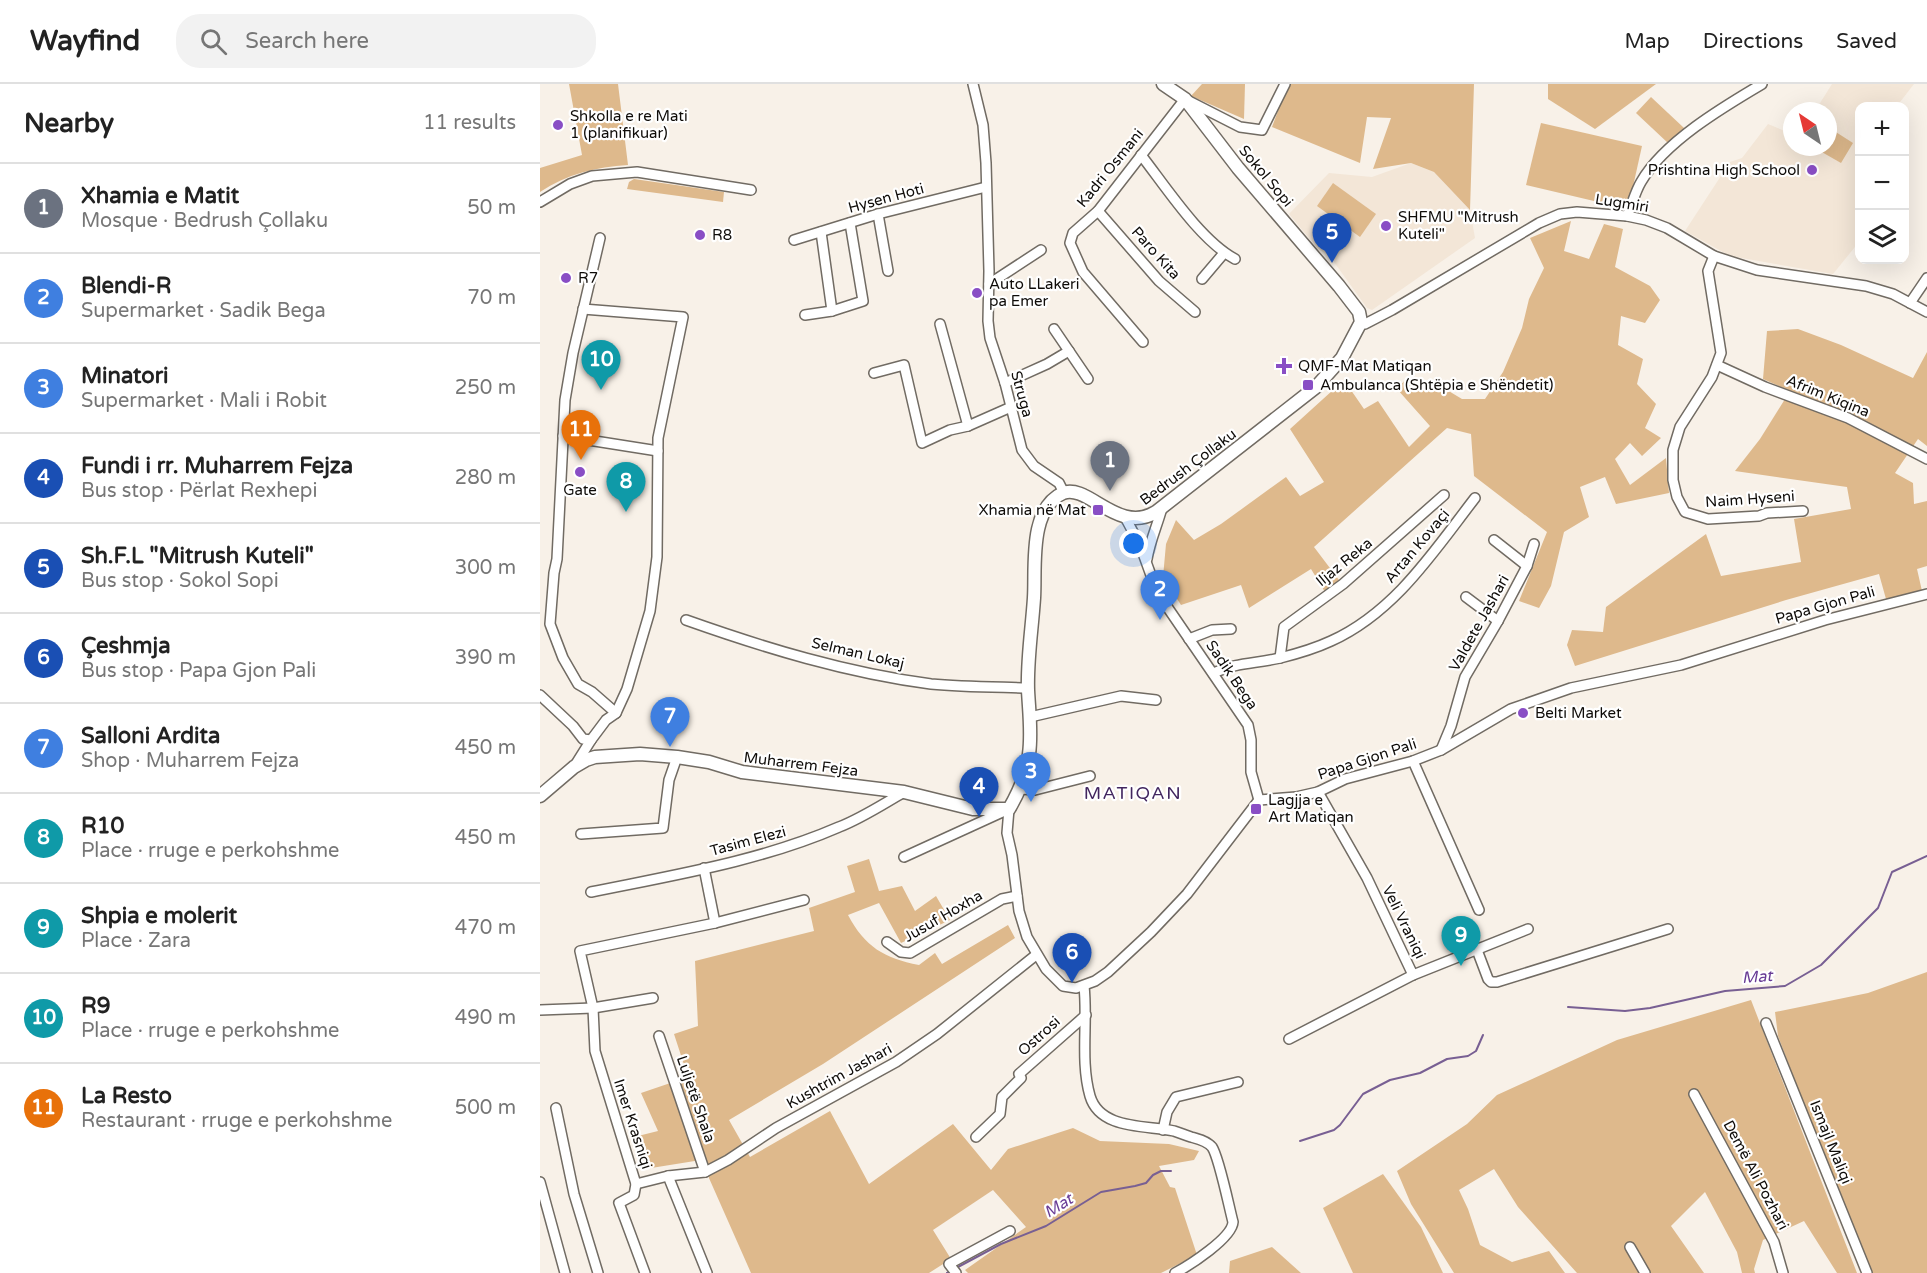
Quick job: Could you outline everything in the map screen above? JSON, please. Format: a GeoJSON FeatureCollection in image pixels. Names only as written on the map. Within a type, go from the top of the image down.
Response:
{"type":"FeatureCollection","features":[{"type":"Feature","properties":{"kind":"street","name":"Struga"},"geometry":{"type":"LineString","coordinates":[[973,84],[983,125],[990,338],[1005,383],[1022,450],[1034,466],[1059,483],[1064,493]]}},
{"type":"Feature","properties":{"kind":"street","name":"Sokol Sopi"},"geometry":{"type":"LineString","coordinates":[[1163,84],[1185,99],[1238,168],[1339,286],[1359,312],[1361,322]]}},
{"type":"Feature","properties":{"kind":"street"},"geometry":{"type":"LineString","coordinates":[[1185,99],[1240,127],[1262,130],[1285,84]]}},
{"type":"Feature","properties":{"kind":"street"},"geometry":{"type":"LineString","coordinates":[[1742,96],[1749,84]]}},
{"type":"Feature","properties":{"kind":"street"},"geometry":{"type":"LineString","coordinates":[[1627,216],[1640,183],[1651,167],[1684,135],[1762,84]]}},
{"type":"Feature","properties":{"kind":"street","name":"Kadri Osmani"},"geometry":{"type":"LineString","coordinates":[[1143,342],[1083,272],[1070,243],[1072,233],[1098,211],[1185,99]]}},
{"type":"Feature","properties":{"kind":"street"},"geometry":{"type":"LineString","coordinates":[[1141,155],[1202,231],[1224,253],[1235,259]]}},
{"type":"Feature","properties":{"kind":"street"},"geometry":{"type":"LineString","coordinates":[[540,202],[570,184],[592,176],[637,172],[751,190]]}},
{"type":"Feature","properties":{"kind":"street","name":"Hysen Hoti"},"geometry":{"type":"LineString","coordinates":[[794,240],[878,214],[986,187]]}},
{"type":"Feature","properties":{"kind":"street","name":"Paro Kita"},"geometry":{"type":"LineString","coordinates":[[1098,211],[1159,280],[1195,312]]}},
{"type":"Feature","properties":{"kind":"street","name":"Lugmiri"},"geometry":{"type":"LineString","coordinates":[[1361,322],[1365,324],[1392,310],[1500,244],[1551,217],[1577,212],[1627,216],[1658,224],[1714,256],[1758,270],[1866,286],[1893,294],[1927,312]]}},
{"type":"Feature","properties":{"kind":"street"},"geometry":{"type":"LineString","coordinates":[[878,214],[888,271]]}},
{"type":"Feature","properties":{"kind":"street"},"geometry":{"type":"LineString","coordinates":[[805,315],[832,311],[863,302],[850,223]]}},
{"type":"Feature","properties":{"kind":"street"},"geometry":{"type":"LineString","coordinates":[[820,232],[832,311]]}},
{"type":"Feature","properties":{"kind":"street"},"geometry":{"type":"LineString","coordinates":[[600,238],[565,400],[550,624],[563,658],[578,684],[592,692],[616,713]]}},
{"type":"Feature","properties":{"kind":"street"},"geometry":{"type":"LineString","coordinates":[[989,284],[1041,250]]}},
{"type":"Feature","properties":{"kind":"street"},"geometry":{"type":"LineString","coordinates":[[1202,279],[1224,253]]}},
{"type":"Feature","properties":{"kind":"street","name":"Naim Hyseni"},"geometry":{"type":"LineString","coordinates":[[1714,256],[1708,272],[1721,353],[1704,391],[1680,427],[1675,441],[1672,459],[1673,480],[1680,506],[1685,512],[1708,519],[1803,511]]}},
{"type":"Feature","properties":{"kind":"street"},"geometry":{"type":"LineString","coordinates":[[1910,303],[1927,278]]}},
{"type":"Feature","properties":{"kind":"street"},"geometry":{"type":"LineString","coordinates":[[574,766],[606,720],[616,713],[638,656],[650,611],[657,557],[658,451],[661,421],[683,317],[583,309]]}},
{"type":"Feature","properties":{"kind":"street","name":"Bedrush Çollaku"},"geometry":{"type":"LineString","coordinates":[[1064,493],[1074,492],[1125,517],[1140,519],[1149,517],[1316,387],[1349,347],[1361,322]]}},
{"type":"Feature","properties":{"kind":"street"},"geometry":{"type":"LineString","coordinates":[[940,324],[968,426]]}},
{"type":"Feature","properties":{"kind":"street"},"geometry":{"type":"LineString","coordinates":[[1054,329],[1088,379]]}},
{"type":"Feature","properties":{"kind":"street"},"geometry":{"type":"LineString","coordinates":[[1005,383],[1069,351]]}},
{"type":"Feature","properties":{"kind":"street"},"geometry":{"type":"LineString","coordinates":[[874,373],[904,365],[922,443],[1011,407]]}},
{"type":"Feature","properties":{"kind":"street","name":"Afrim Kiqina"},"geometry":{"type":"LineString","coordinates":[[1717,365],[1765,387],[1848,418],[1927,459]]}},
{"type":"Feature","properties":{"kind":"street"},"geometry":{"type":"LineString","coordinates":[[563,436],[658,451]]}},
{"type":"Feature","properties":{"kind":"street"},"geometry":{"type":"LineString","coordinates":[[1064,493],[1053,501],[1043,514],[1036,539],[1028,688],[1029,755],[1021,789],[1009,809],[1007,833],[1017,896],[1027,937],[1046,969],[1063,986],[1076,988],[1095,981],[1108,972],[1180,901],[1259,800]]}},
{"type":"Feature","properties":{"kind":"street","name":"Iljaz Reka"},"geometry":{"type":"LineString","coordinates":[[1280,658],[1284,627],[1343,584],[1444,495]]}},
{"type":"Feature","properties":{"kind":"street","name":"Artan Kovaçi"},"geometry":{"type":"LineString","coordinates":[[1213,673],[1232,665],[1280,658],[1332,641],[1376,614],[1415,575],[1476,498]]}},
{"type":"Feature","properties":{"kind":"street"},"geometry":{"type":"LineString","coordinates":[[1146,561],[1149,542],[1157,529],[1162,508]]}},
{"type":"Feature","properties":{"kind":"street","name":"Sadik Bega"},"geometry":{"type":"LineString","coordinates":[[1125,517],[1146,561],[1157,592],[1248,725],[1251,740],[1251,772],[1259,800]]}},
{"type":"Feature","properties":{"kind":"street"},"geometry":{"type":"LineString","coordinates":[[1494,540],[1527,566]]}},
{"type":"Feature","properties":{"kind":"street","name":"Valdete Jashari"},"geometry":{"type":"LineString","coordinates":[[1441,750],[1466,677],[1527,566],[1534,544]]}},
{"type":"Feature","properties":{"kind":"street","name":"Papa Gjon Pali"},"geometry":{"type":"LineString","coordinates":[[1259,800],[1296,797],[1318,792],[1345,779],[1413,761],[1441,750],[1511,709],[1571,688],[1681,664],[1834,617],[1927,594]]}},
{"type":"Feature","properties":{"kind":"street"},"geometry":{"type":"LineString","coordinates":[[1466,597],[1498,621]]}},
{"type":"Feature","properties":{"kind":"street","name":"Selman Lokaj"},"geometry":{"type":"LineString","coordinates":[[686,620],[741,639],[846,668],[889,677],[934,684],[1028,688]]}},
{"type":"Feature","properties":{"kind":"street","name":"Sadik Bega"},"geometry":{"type":"LineString","coordinates":[[1189,639],[1212,630],[1231,629]]}},
{"type":"Feature","properties":{"kind":"street"},"geometry":{"type":"LineString","coordinates":[[540,695],[573,726],[583,739],[591,740]]}},
{"type":"Feature","properties":{"kind":"street"},"geometry":{"type":"LineString","coordinates":[[1029,717],[1122,696],[1156,700]]}},
{"type":"Feature","properties":{"kind":"street","name":"Muharrem Fejza"},"geometry":{"type":"LineString","coordinates":[[540,796],[574,766],[595,757],[640,754],[677,756],[709,762],[742,772],[904,792],[973,809],[1009,809]]}},
{"type":"Feature","properties":{"kind":"street"},"geometry":{"type":"LineString","coordinates":[[581,834],[663,828],[669,780],[677,756]]}},
{"type":"Feature","properties":{"kind":"street"},"geometry":{"type":"LineString","coordinates":[[1413,761],[1479,910]]}},
{"type":"Feature","properties":{"kind":"street"},"geometry":{"type":"LineString","coordinates":[[1021,789],[1035,789],[1090,776]]}},
{"type":"Feature","properties":{"kind":"street","name":"Muharrem Fejza"},"geometry":{"type":"LineString","coordinates":[[540,786],[560,778]]}},
{"type":"Feature","properties":{"kind":"street","name":"Tasim Elezi"},"geometry":{"type":"LineString","coordinates":[[591,892],[704,868],[782,848],[840,827],[904,792]]}},
{"type":"Feature","properties":{"kind":"street","name":"Veli Vraniqi"},"geometry":{"type":"LineString","coordinates":[[1289,1039],[1413,975],[1367,878],[1318,792]]}},
{"type":"Feature","properties":{"kind":"street"},"geometry":{"type":"LineString","coordinates":[[903,857],[1009,809]]}},
{"type":"Feature","properties":{"kind":"street"},"geometry":{"type":"LineString","coordinates":[[704,868],[715,923],[804,900]]}},
{"type":"Feature","properties":{"kind":"street","name":"Jusuf Hoxha"},"geometry":{"type":"LineString","coordinates":[[887,942],[901,952],[910,953],[1002,899],[1017,896]]}},
{"type":"Feature","properties":{"kind":"street","name":"Imer Krasniqi"},"geometry":{"type":"LineString","coordinates":[[645,1273],[620,1203],[634,1195],[636,1184],[595,1051],[593,1008],[580,951],[715,923]]}},
{"type":"Feature","properties":{"kind":"street"},"geometry":{"type":"LineString","coordinates":[[1413,975],[1528,929]]}},
{"type":"Feature","properties":{"kind":"street"},"geometry":{"type":"LineString","coordinates":[[1477,950],[1488,979],[1491,982],[1497,982],[1668,929]]}},
{"type":"Feature","properties":{"kind":"street","name":"Kushtrim Jashari"},"geometry":{"type":"LineString","coordinates":[[636,1184],[668,1176],[705,1172],[728,1160],[776,1128],[896,1062],[937,1034],[1036,955]]}},
{"type":"Feature","properties":{"kind":"street"},"geometry":{"type":"LineString","coordinates":[[1084,986],[1086,1074],[1090,1097],[1095,1107],[1109,1118],[1122,1123],[1163,1130],[1203,1141],[1214,1152],[1233,1225],[1230,1232],[1221,1240],[1175,1273]]}},
{"type":"Feature","properties":{"kind":"street"},"geometry":{"type":"LineString","coordinates":[[540,1010],[593,1008],[653,998]]}},
{"type":"Feature","properties":{"kind":"street","name":"Ostrosi"},"geometry":{"type":"LineString","coordinates":[[976,1137],[999,1114],[1002,1097],[1021,1078],[1019,1074],[1086,1015]]}},
{"type":"Feature","properties":{"kind":"street","name":"Ismajl Maliqi"},"geometry":{"type":"LineString","coordinates":[[1766,1023],[1868,1273]]}},
{"type":"Feature","properties":{"kind":"street","name":"Luljetë Shala"},"geometry":{"type":"LineString","coordinates":[[659,1036],[705,1172]]}},
{"type":"Feature","properties":{"kind":"street"},"geometry":{"type":"LineString","coordinates":[[1163,1130],[1167,1112],[1176,1097],[1238,1082]]}},
{"type":"Feature","properties":{"kind":"street","name":"Demë Ali Pozhari"},"geometry":{"type":"LineString","coordinates":[[1695,1094],[1774,1242],[1783,1273]]}},
{"type":"Feature","properties":{"kind":"street"},"geometry":{"type":"LineString","coordinates":[[556,1108],[574,1194],[598,1273]]}},
{"type":"Feature","properties":{"kind":"street"},"geometry":{"type":"LineString","coordinates":[[668,1176],[707,1273]]}},
{"type":"Feature","properties":{"kind":"street"},"geometry":{"type":"LineString","coordinates":[[540,1182],[565,1273]]}},
{"type":"Feature","properties":{"kind":"street"},"geometry":{"type":"LineString","coordinates":[[956,1273],[949,1264],[1010,1232]]}},
{"type":"Feature","properties":{"kind":"street"},"geometry":{"type":"LineString","coordinates":[[1630,1246],[1645,1273]]}},
{"type":"Feature","properties":{"kind":"shaded area"},"geometry":{"type":"Polygon","coordinates":[[[569,84],[618,84],[628,165],[582,172],[561,180],[540,192],[540,168],[582,155],[569,84]]]}},
{"type":"Feature","properties":{"kind":"shaded area"},"geometry":{"type":"Polygon","coordinates":[[[1202,84],[1245,84],[1244,119],[1191,96],[1202,84]]]}},
{"type":"Feature","properties":{"kind":"shaded area"},"geometry":{"type":"Polygon","coordinates":[[[1288,84],[1474,84],[1470,210],[1434,172],[1411,163],[1373,169],[1391,118],[1367,117],[1360,163],[1272,127],[1288,84]]]}},
{"type":"Feature","properties":{"kind":"shaded area"},"geometry":{"type":"Polygon","coordinates":[[[1548,84],[1656,84],[1595,129],[1548,99],[1548,84]]]}},
{"type":"Feature","properties":{"kind":"shaded area"},"geometry":{"type":"Polygon","coordinates":[[[1832,84],[1914,84],[1900,102],[1855,102],[1855,247],[1833,274],[1730,256],[1685,231],[1730,162],[1742,158],[1768,124],[1783,130],[1783,156],[1837,156],[1837,102],[1821,102],[1832,84]]]}},
{"type":"Feature","properties":{"kind":"shaded area"},"geometry":{"type":"Polygon","coordinates":[[[1651,97],[1684,128],[1669,144],[1636,113],[1651,97]]]}},
{"type":"Feature","properties":{"kind":"shaded area"},"geometry":{"type":"Polygon","coordinates":[[[1541,123],[1642,146],[1628,209],[1526,185],[1541,123]]]}},
{"type":"Feature","properties":{"kind":"shaded area"},"geometry":{"type":"Polygon","coordinates":[[[1837,133],[1853,143],[1841,163],[1829,156],[1837,156],[1837,133]]]}},
{"type":"Feature","properties":{"kind":"shaded area","name":"SHFMU \"Mitrush Kuteli\""},"geometry":{"type":"Polygon","coordinates":[[[1411,163],[1434,172],[1470,210],[1475,238],[1372,310],[1367,308],[1329,255],[1318,249],[1289,214],[1329,173],[1372,177],[1411,163]]]}},
{"type":"Feature","properties":{"kind":"shaded area"},"geometry":{"type":"Polygon","coordinates":[[[634,179],[724,192],[723,202],[627,189],[629,182],[634,179]]]}},
{"type":"Feature","properties":{"kind":"shaded area"},"geometry":{"type":"Polygon","coordinates":[[[1333,183],[1376,214],[1360,237],[1317,206],[1333,183]]]}},
{"type":"Feature","properties":{"kind":"shaded area"},"geometry":{"type":"Polygon","coordinates":[[[1571,221],[1564,251],[1589,259],[1604,224],[1623,229],[1615,267],[1650,286],[1660,300],[1645,323],[1621,316],[1618,345],[1643,359],[1637,384],[1656,404],[1645,428],[1661,438],[1642,456],[1630,443],[1615,459],[1630,485],[1666,458],[1669,493],[1616,504],[1605,477],[1580,487],[1589,517],[1564,532],[1551,586],[1539,608],[1519,601],[1547,532],[1474,476],[1471,434],[1447,428],[1314,547],[1339,580],[1325,592],[1311,569],[1249,608],[1241,585],[1181,605],[1163,577],[1166,544],[1176,520],[1194,540],[1221,524],[1286,477],[1300,496],[1324,482],[1290,429],[1344,380],[1364,409],[1378,401],[1409,447],[1430,426],[1397,389],[1407,378],[1437,384],[1462,399],[1485,399],[1503,372],[1522,328],[1529,299],[1544,268],[1530,238],[1571,221]]]}},
{"type":"Feature","properties":{"kind":"shaded area"},"geometry":{"type":"Polygon","coordinates":[[[1798,329],[1841,345],[1913,378],[1927,352],[1927,446],[1918,439],[1895,473],[1913,483],[1914,504],[1927,501],[1927,566],[1917,569],[1922,591],[1886,599],[1879,574],[1786,600],[1575,666],[1567,645],[1572,630],[1603,632],[1606,607],[1706,534],[1721,576],[1801,562],[1794,519],[1851,509],[1847,487],[1735,471],[1760,439],[1790,391],[1763,379],[1767,331],[1798,329]]]}},
{"type":"Feature","properties":{"kind":"shaded area"},"geometry":{"type":"Polygon","coordinates":[[[869,859],[879,891],[902,886],[915,911],[936,896],[950,920],[901,943],[879,903],[848,915],[861,935],[886,955],[919,965],[935,953],[942,964],[1008,925],[1015,938],[823,1064],[729,1120],[750,1157],[830,1111],[869,1184],[953,1124],[991,1170],[1008,1149],[1073,1128],[1100,1141],[1169,1144],[1199,1151],[1194,1160],[1159,1166],[1170,1187],[1175,1188],[1197,1255],[1161,1273],[968,1273],[965,1270],[1026,1227],[993,1190],[933,1230],[951,1259],[929,1273],[751,1273],[701,1160],[645,1169],[638,1136],[658,1131],[641,1093],[688,1077],[674,1034],[698,1026],[695,961],[814,931],[809,908],[855,892],[847,866],[869,859]]]}},
{"type":"Feature","properties":{"kind":"shaded area"},"geometry":{"type":"Polygon","coordinates":[[[1927,972],[1927,1273],[1868,1273],[1778,1036],[1775,1012],[1868,993],[1927,972]]]}},
{"type":"Feature","properties":{"kind":"shaded area"},"geometry":{"type":"Polygon","coordinates":[[[1751,1000],[1857,1273],[1837,1273],[1804,1221],[1763,1240],[1754,1269],[1755,1273],[1742,1273],[1737,1252],[1705,1192],[1671,1226],[1704,1273],[1577,1273],[1518,1207],[1494,1169],[1459,1190],[1480,1245],[1512,1262],[1549,1251],[1565,1273],[1454,1273],[1411,1204],[1397,1171],[1467,1124],[1497,1095],[1617,1040],[1751,1000]]]}},
{"type":"Feature","properties":{"kind":"shaded area"},"geometry":{"type":"Polygon","coordinates":[[[1383,1174],[1421,1227],[1443,1273],[1353,1273],[1323,1208],[1383,1174]]]}},
{"type":"Feature","properties":{"kind":"shaded area"},"geometry":{"type":"Polygon","coordinates":[[[1272,1247],[1301,1273],[1229,1273],[1230,1261],[1272,1247]]]}},
{"type":"Feature","properties":{"kind":"waterway","name":"Mat"},"geometry":{"type":"LineString","coordinates":[[1568,1007],[1625,1011],[1650,1008],[1725,991],[1785,986],[1821,965],[1878,908],[1892,872],[1927,856]]}},
{"type":"Feature","properties":{"kind":"waterway","name":"Mat"},"geometry":{"type":"LineString","coordinates":[[1300,1141],[1334,1130],[1363,1094],[1390,1080],[1420,1073],[1447,1059],[1468,1056],[1476,1051],[1483,1035]]}},
{"type":"Feature","properties":{"kind":"waterway","name":"Mat"},"geometry":{"type":"LineString","coordinates":[[958,1267],[1001,1244],[1046,1226],[1101,1192],[1146,1183],[1153,1175],[1161,1171],[1171,1171]]}},
{"type":"Feature","properties":{"kind":"place","name":"Shkolla e re Mati 1 (planifikuar)"},"geometry":{"type":"Point","coordinates":[558,125]}},
{"type":"Feature","properties":{"kind":"place","name":"Prishtina High School"},"geometry":{"type":"Point","coordinates":[1812,170]}},
{"type":"Feature","properties":{"kind":"place","name":"SHFMU \"Mitrush Kuteli\""},"geometry":{"type":"Point","coordinates":[1386,226]}},
{"type":"Feature","properties":{"kind":"place","name":"R8"},"geometry":{"type":"Point","coordinates":[700,235]}},
{"type":"Feature","properties":{"kind":"place","name":"Sh.F.L \"Mitrush Kuteli\""},"geometry":{"type":"Point","coordinates":[1332,263]}},
{"type":"Feature","properties":{"kind":"place","name":"R7"},"geometry":{"type":"Point","coordinates":[566,278]}},
{"type":"Feature","properties":{"kind":"place","name":"Auto LLakeri pa Emer"},"geometry":{"type":"Point","coordinates":[977,293]}},
{"type":"Feature","properties":{"kind":"place","name":"QMF-Mat Matiqan"},"geometry":{"type":"Point","coordinates":[1284,366]}},
{"type":"Feature","properties":{"kind":"place","name":"Ambulanca (Shtëpia e Shëndetit)"},"geometry":{"type":"Point","coordinates":[1308,385]}},
{"type":"Feature","properties":{"kind":"place","name":"R9"},"geometry":{"type":"Point","coordinates":[601,390]}},
{"type":"Feature","properties":{"kind":"place","name":"La Resto"},"geometry":{"type":"Point","coordinates":[581,460]}},
{"type":"Feature","properties":{"kind":"place","name":"Gate"},"geometry":{"type":"Point","coordinates":[580,472]}},
{"type":"Feature","properties":{"kind":"place","name":"Xhamia e Matit"},"geometry":{"type":"Point","coordinates":[1110,491]}},
{"type":"Feature","properties":{"kind":"place","name":"Xhamia në Mat"},"geometry":{"type":"Point","coordinates":[1098,510]}},
{"type":"Feature","properties":{"kind":"place","name":"R10"},"geometry":{"type":"Point","coordinates":[626,512]}},
{"type":"Feature","properties":{"kind":"place","name":"Blendi-R"},"geometry":{"type":"Point","coordinates":[1160,620]}},
{"type":"Feature","properties":{"kind":"place","name":"Belti Market"},"geometry":{"type":"Point","coordinates":[1523,713]}},
{"type":"Feature","properties":{"kind":"place","name":"Salloni Ardita"},"geometry":{"type":"Point","coordinates":[670,747]}},
{"type":"Feature","properties":{"kind":"place","name":"Minatori"},"geometry":{"type":"Point","coordinates":[1031,802]}},
{"type":"Feature","properties":{"kind":"place","name":"Lagjja e Art Matiqan"},"geometry":{"type":"Point","coordinates":[1256,809]}},
{"type":"Feature","properties":{"kind":"place","name":"Fundi i rr. Muharrem Fejza"},"geometry":{"type":"Point","coordinates":[979,817]}},
{"type":"Feature","properties":{"kind":"place","name":"Shpia e molerit"},"geometry":{"type":"Point","coordinates":[1461,966]}},
{"type":"Feature","properties":{"kind":"place","name":"Çeshmja"},"geometry":{"type":"Point","coordinates":[1072,983]}},
{"type":"Feature","properties":{"kind":"district","name":"MATIQAN"},"geometry":{"type":"Point","coordinates":[1133,793]}}]}
